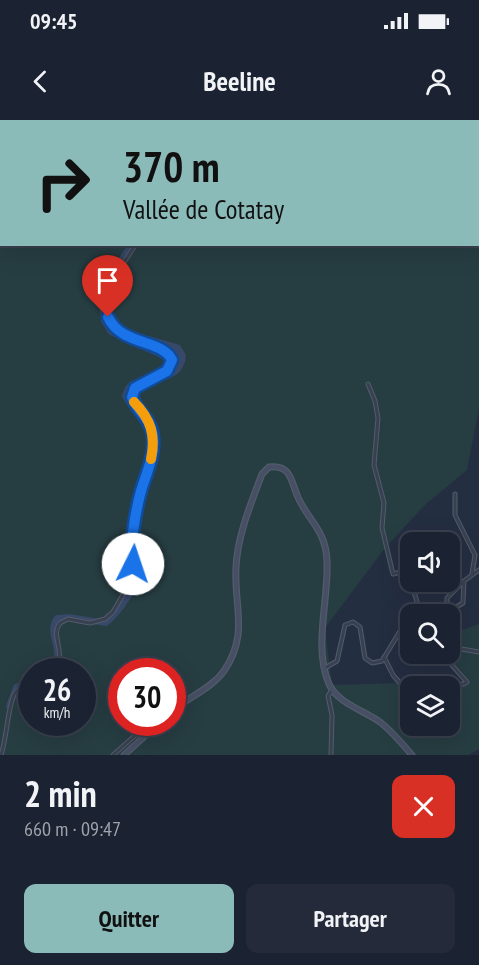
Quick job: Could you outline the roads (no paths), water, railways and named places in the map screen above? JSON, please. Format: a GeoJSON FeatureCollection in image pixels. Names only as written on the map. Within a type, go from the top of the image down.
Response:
{"type":"FeatureCollection","features":[{"type":"Feature","properties":{"kind":"street"},"geometry":{"type":"LineString","coordinates":[[61,658],[61,648],[56,634],[60,623],[68,619],[95,622],[105,619],[113,612],[133,577],[131,546],[135,540],[140,496],[153,441],[149,421],[132,397],[135,388],[167,371],[172,364],[167,353],[122,333],[108,317],[115,276],[135,246]]}},
{"type":"Feature","properties":{"kind":"street"},"geometry":{"type":"LineString","coordinates":[[368,384],[375,401],[379,426],[374,465],[384,503],[382,528],[393,574],[400,572]]}},
{"type":"Feature","properties":{"kind":"street"},"geometry":{"type":"LineString","coordinates":[[186,702],[203,691],[223,673],[236,648],[240,628],[236,569],[238,548],[262,474],[269,467],[283,468],[290,474],[297,496],[316,523],[326,549],[322,627],[325,668],[332,690],[381,723],[412,755]]}},
{"type":"Feature","properties":{"kind":"street"},"geometry":{"type":"LineString","coordinates":[[455,494],[455,514],[475,555],[472,574]]}},
{"type":"Feature","properties":{"kind":"street"},"geometry":{"type":"LineString","coordinates":[[464,581],[463,603],[453,609],[447,603],[447,598],[464,581],[472,574],[479,570]]}},
{"type":"Feature","properties":{"kind":"street"},"geometry":{"type":"LineString","coordinates":[[325,668],[337,661],[343,631],[349,623],[360,627],[368,661],[378,663],[417,603],[414,592]]}},
{"type":"Feature","properties":{"kind":"street"},"geometry":{"type":"LineString","coordinates":[[460,649],[479,652]]}},
{"type":"Feature","properties":{"kind":"street"},"geometry":{"type":"LineString","coordinates":[[384,657],[399,682],[464,684],[467,682],[451,664]]}},
{"type":"Feature","properties":{"kind":"street"},"geometry":{"type":"LineString","coordinates":[[1,755],[8,733],[13,695],[18,690]]}},
{"type":"Feature","properties":{"kind":"street"},"geometry":{"type":"LineString","coordinates":[[331,755],[332,715],[328,696],[332,690]]}},
{"type":"Feature","properties":{"kind":"street"},"geometry":{"type":"LineString","coordinates":[[113,755],[134,736]]}},
{"type":"Feature","properties":{"kind":"street"},"geometry":{"type":"LineString","coordinates":[[124,755],[145,736]]}},
{"type":"Feature","properties":{"kind":"water"},"geometry":{"type":"Polygon","coordinates":[[[149,336],[180,345],[186,355],[182,369],[177,374],[146,383],[169,372],[177,360],[170,347],[148,339],[149,336]]]}},
{"type":"Feature","properties":{"kind":"waterway"},"geometry":{"type":"LineString","coordinates":[[131,246],[113,272],[103,309],[104,321],[111,332],[170,359],[166,369],[132,384],[125,396],[148,426],[149,454]]}},
{"type":"Feature","properties":{"kind":"waterway"},"geometry":{"type":"LineString","coordinates":[[57,658],[53,631],[57,618],[69,617],[106,623],[122,606],[136,582],[139,568],[132,540],[132,528],[144,475]]}},
{"type":"Feature","properties":{"kind":"waterway"},"geometry":{"type":"LineString","coordinates":[[9,706],[18,686]]}}]}
